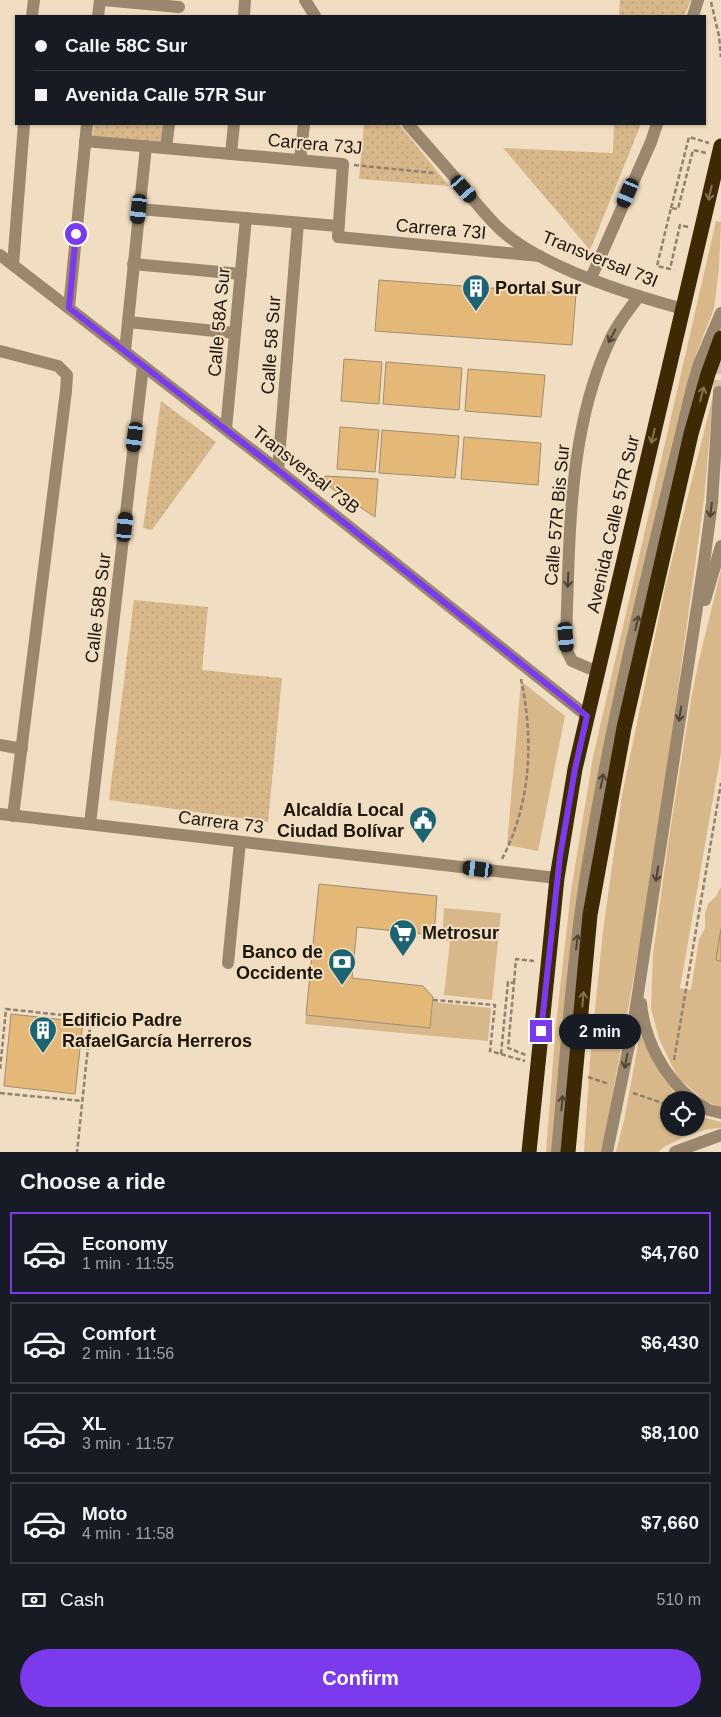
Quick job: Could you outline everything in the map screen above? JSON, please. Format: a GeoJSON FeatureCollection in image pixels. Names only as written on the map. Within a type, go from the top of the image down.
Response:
{"type":"FeatureCollection","features":[{"type":"Feature","properties":{"kind":"highway","name":"Avenida Calle 57R Sur"},"geometry":{"type":"LineString","coordinates":[[529,1152],[557,878],[575,769],[721,146]]}},
{"type":"Feature","properties":{"kind":"highway"},"geometry":{"type":"LineString","coordinates":[[568,1152],[590,915],[622,737],[691,434],[708,374],[721,338]]}},
{"type":"Feature","properties":{"kind":"street"},"geometry":{"type":"LineString","coordinates":[[32,15],[34,0]]}},
{"type":"Feature","properties":{"kind":"street"},"geometry":{"type":"LineString","coordinates":[[98,15],[101,0],[179,8]]}},
{"type":"Feature","properties":{"kind":"street"},"geometry":{"type":"LineString","coordinates":[[244,15],[245,0]]}},
{"type":"Feature","properties":{"kind":"street"},"geometry":{"type":"LineString","coordinates":[[305,0],[313,15]]}},
{"type":"Feature","properties":{"kind":"street"},"geometry":{"type":"LineString","coordinates":[[693,15],[698,0]]}},
{"type":"Feature","properties":{"kind":"street"},"geometry":{"type":"LineString","coordinates":[[13,265],[24,125]]}},
{"type":"Feature","properties":{"kind":"street"},"geometry":{"type":"LineString","coordinates":[[69,308],[87,125]]}},
{"type":"Feature","properties":{"kind":"street"},"geometry":{"type":"LineString","coordinates":[[166,148],[168,125]]}},
{"type":"Feature","properties":{"kind":"street"},"geometry":{"type":"LineString","coordinates":[[231,154],[234,125]]}},
{"type":"Feature","properties":{"kind":"street"},"geometry":{"type":"LineString","coordinates":[[300,160],[304,125]]}},
{"type":"Feature","properties":{"kind":"street","name":"Transversal 73I"},"geometry":{"type":"LineString","coordinates":[[409,125],[501,230],[512,239],[540,256],[591,278],[639,296],[683,309]]}},
{"type":"Feature","properties":{"kind":"street"},"geometry":{"type":"LineString","coordinates":[[591,278],[657,125]]}},
{"type":"Feature","properties":{"kind":"street","name":"Carrera 73J"},"geometry":{"type":"LineString","coordinates":[[86,141],[343,164]]}},
{"type":"Feature","properties":{"kind":"street"},"geometry":{"type":"LineString","coordinates":[[125,351],[146,146]]}},
{"type":"Feature","properties":{"kind":"street"},"geometry":{"type":"LineString","coordinates":[[338,232],[343,164]]}},
{"type":"Feature","properties":{"kind":"street","name":"Carrera 73I"},"geometry":{"type":"LineString","coordinates":[[139,209],[298,223],[338,232],[540,256]]}},
{"type":"Feature","properties":{"kind":"street","name":"Calle 58A Sur"},"geometry":{"type":"LineString","coordinates":[[226,429],[246,218]]}},
{"type":"Feature","properties":{"kind":"street","name":"Calle 58 Sur"},"geometry":{"type":"LineString","coordinates":[[278,470],[298,223]]}},
{"type":"Feature","properties":{"kind":"street","name":"Transversal 73B"},"geometry":{"type":"LineString","coordinates":[[0,255],[226,429],[587,716]]}},
{"type":"Feature","properties":{"kind":"street"},"geometry":{"type":"LineString","coordinates":[[134,264],[241,274]]}},
{"type":"Feature","properties":{"kind":"street","name":"Calle 57R Bis Sur"},"geometry":{"type":"LineString","coordinates":[[598,672],[572,661],[567,651],[571,504],[579,445],[594,384],[610,339],[639,296]]}},
{"type":"Feature","properties":{"kind":"street"},"geometry":{"type":"LineString","coordinates":[[558,1152],[574,966],[587,865],[600,790],[692,384],[721,313]]}},
{"type":"Feature","properties":{"kind":"street"},"geometry":{"type":"LineString","coordinates":[[128,322],[235,333]]}},
{"type":"Feature","properties":{"kind":"street"},"geometry":{"type":"LineString","coordinates":[[0,351],[58,366],[67,375],[13,816]]}},
{"type":"Feature","properties":{"kind":"street","name":"Calle 58B Sur"},"geometry":{"type":"LineString","coordinates":[[90,824],[144,366]]}},
{"type":"Feature","properties":{"kind":"street"},"geometry":{"type":"LineString","coordinates":[[607,1152],[620,1096],[643,961],[712,503],[719,392]]}},
{"type":"Feature","properties":{"kind":"street"},"geometry":{"type":"LineString","coordinates":[[688,665],[721,546]]}},
{"type":"Feature","properties":{"kind":"street"},"geometry":{"type":"LineString","coordinates":[[0,745],[22,749]]}},
{"type":"Feature","properties":{"kind":"street","name":"Carrera 73"},"geometry":{"type":"LineString","coordinates":[[0,814],[557,878]]}},
{"type":"Feature","properties":{"kind":"street"},"geometry":{"type":"LineString","coordinates":[[228,963],[240,842]]}},
{"type":"Feature","properties":{"kind":"street"},"geometry":{"type":"LineString","coordinates":[[643,961],[641,1001],[646,1030],[654,1050],[667,1073],[682,1091]]}},
{"type":"Feature","properties":{"kind":"street"},"geometry":{"type":"LineString","coordinates":[[705,1108],[721,1113]]}},
{"type":"Feature","properties":{"kind":"street"},"geometry":{"type":"LineString","coordinates":[[675,1152],[721,1136]]}},
{"type":"Feature","properties":{"kind":"street"},"geometry":{"type":"LineString","coordinates":[[702,1152],[721,1136]]}},
{"type":"Feature","properties":{"kind":"path"},"geometry":{"type":"LineString","coordinates":[[710,0],[719,36],[721,57]]}},
{"type":"Feature","properties":{"kind":"path"},"geometry":{"type":"LineString","coordinates":[[680,225],[670,269],[657,266],[689,137],[721,146]]}},
{"type":"Feature","properties":{"kind":"path"},"geometry":{"type":"LineString","coordinates":[[671,208],[678,209],[693,150]]}},
{"type":"Feature","properties":{"kind":"path","name":"Carrera 73J"},"geometry":{"type":"LineString","coordinates":[[343,164],[452,174]]}},
{"type":"Feature","properties":{"kind":"path"},"geometry":{"type":"LineString","coordinates":[[495,871],[508,848],[518,821],[527,786],[529,759],[528,729],[524,692],[517,659]]}},
{"type":"Feature","properties":{"kind":"path"},"geometry":{"type":"LineString","coordinates":[[673,1068],[685,989],[720,798],[721,783]]}},
{"type":"Feature","properties":{"kind":"path"},"geometry":{"type":"LineString","coordinates":[[514,983],[516,959],[548,963]]}},
{"type":"Feature","properties":{"kind":"path"},"geometry":{"type":"LineString","coordinates":[[433,1000],[495,1005],[490,1051],[538,1064]]}},
{"type":"Feature","properties":{"kind":"path"},"geometry":{"type":"LineString","coordinates":[[0,1069],[6,1009],[91,1018],[77,1152]]}},
{"type":"Feature","properties":{"kind":"path"},"geometry":{"type":"LineString","coordinates":[[669,1091],[670,1086]]}},
{"type":"Feature","properties":{"kind":"path"},"geometry":{"type":"LineString","coordinates":[[0,1093],[82,1101]]}},
{"type":"Feature","properties":{"kind":"shaded area"},"geometry":{"type":"Polygon","coordinates":[[[620,0],[691,0],[684,15],[619,15],[620,0]]]}},
{"type":"Feature","properties":{"kind":"shaded area"},"geometry":{"type":"Polygon","coordinates":[[[94,125],[163,125],[161,143],[93,136],[94,125]]]}},
{"type":"Feature","properties":{"kind":"shaded area"},"geometry":{"type":"Polygon","coordinates":[[[364,125],[400,125],[449,186],[359,179],[364,125]]]}},
{"type":"Feature","properties":{"kind":"shaded area"},"geometry":{"type":"Polygon","coordinates":[[[614,125],[641,125],[590,250],[503,148],[613,153],[614,125]]]}},
{"type":"Feature","properties":{"kind":"shaded area"},"geometry":{"type":"Polygon","coordinates":[[[716,221],[721,222],[719,268],[714,309],[696,354],[675,440],[554,1152],[546,1152],[556,1024],[571,891],[593,757],[716,221]]]}},
{"type":"Feature","properties":{"kind":"shaded area"},"geometry":{"type":"Polygon","coordinates":[[[713,396],[704,500],[646,909],[605,1137],[601,1152],[584,1152],[590,1060],[603,931],[622,795],[665,588],[713,396]]]}},
{"type":"Feature","properties":{"kind":"shaded area"},"geometry":{"type":"Polygon","coordinates":[[[161,401],[216,442],[152,530],[143,528],[161,401]]]}},
{"type":"Feature","properties":{"kind":"shaded area"},"geometry":{"type":"Polygon","coordinates":[[[721,570],[721,753],[680,988],[691,990],[699,939],[705,928],[705,914],[708,904],[721,887],[721,929],[716,960],[721,961],[721,1108],[705,1100],[705,1091],[693,1091],[678,1078],[659,1039],[651,1008],[653,954],[668,844],[699,660],[721,570]]]}},
{"type":"Feature","properties":{"kind":"shaded area"},"geometry":{"type":"Polygon","coordinates":[[[134,600],[208,607],[202,670],[282,678],[268,822],[109,800],[134,600]]]}},
{"type":"Feature","properties":{"kind":"shaded area"},"geometry":{"type":"Polygon","coordinates":[[[521,681],[565,716],[538,851],[507,845],[521,681]]]}},
{"type":"Feature","properties":{"kind":"shaded area"},"geometry":{"type":"Polygon","coordinates":[[[444,908],[501,913],[492,1000],[444,995],[450,941],[442,940],[444,908]]]}},
{"type":"Feature","properties":{"kind":"shaded area"},"geometry":{"type":"Polygon","coordinates":[[[433,1002],[491,1008],[488,1041],[305,1024],[306,1015],[430,1028],[433,1002]]]}},
{"type":"Feature","properties":{"kind":"shaded area"},"geometry":{"type":"Polygon","coordinates":[[[640,1034],[660,1074],[673,1091],[660,1091],[660,1136],[686,1136],[658,1152],[616,1152],[624,1121],[640,1034]]]}},
{"type":"Feature","properties":{"kind":"shaded area"},"geometry":{"type":"Polygon","coordinates":[[[705,1118],[721,1122],[721,1128],[705,1130],[705,1118]]]}},
{"type":"Feature","properties":{"kind":"building","name":"Portal Sur"},"geometry":{"type":"Polygon","coordinates":[[[379,280],[576,294],[572,345],[375,331],[379,280]]]}},
{"type":"Feature","properties":{"kind":"building"},"geometry":{"type":"Polygon","coordinates":[[[344,359],[382,362],[379,404],[341,401],[344,359]]]}},
{"type":"Feature","properties":{"kind":"building"},"geometry":{"type":"Polygon","coordinates":[[[386,362],[462,368],[459,410],[383,404],[386,362]]]}},
{"type":"Feature","properties":{"kind":"building"},"geometry":{"type":"Polygon","coordinates":[[[468,369],[545,375],[541,417],[465,411],[468,369]]]}},
{"type":"Feature","properties":{"kind":"building"},"geometry":{"type":"Polygon","coordinates":[[[340,427],[379,430],[375,472],[337,469],[340,427]]]}},
{"type":"Feature","properties":{"kind":"building"},"geometry":{"type":"Polygon","coordinates":[[[382,430],[459,436],[455,478],[379,473],[382,430]]]}},
{"type":"Feature","properties":{"kind":"building"},"geometry":{"type":"Polygon","coordinates":[[[464,437],[541,443],[538,485],[461,479],[464,437]]]}},
{"type":"Feature","properties":{"kind":"building"},"geometry":{"type":"Polygon","coordinates":[[[325,476],[378,479],[375,517],[324,483],[325,476]]]}},
{"type":"Feature","properties":{"kind":"building"},"geometry":{"type":"Polygon","coordinates":[[[319,884],[437,896],[434,935],[357,927],[352,978],[423,986],[433,997],[430,1028],[306,1015],[319,884]]]}},
{"type":"Feature","properties":{"kind":"building"},"geometry":{"type":"Polygon","coordinates":[[[721,929],[721,961],[716,960],[721,929]]]}},
{"type":"Feature","properties":{"kind":"building"},"geometry":{"type":"Polygon","coordinates":[[[721,929],[721,961],[716,960],[721,929]]]}},
{"type":"Feature","properties":{"kind":"building","name":"Edificio Padre RafaelGarcía Herreros"},"geometry":{"type":"Polygon","coordinates":[[[11,1014],[83,1022],[75,1094],[4,1086],[11,1014]]]}},
{"type":"Feature","properties":{"kind":"tunnel"},"geometry":{"type":"LineString","coordinates":[[719,392],[721,355]]}},
{"type":"Feature","properties":{"kind":"place","name":"Portal Sur"},"geometry":{"type":"Point","coordinates":[476,312]}},
{"type":"Feature","properties":{"kind":"place","name":"Alcaldía Local Ciudad Bolívar"},"geometry":{"type":"Point","coordinates":[423,844]}},
{"type":"Feature","properties":{"kind":"place","name":"Metrosur"},"geometry":{"type":"Point","coordinates":[403,957]}},
{"type":"Feature","properties":{"kind":"place","name":"Banco de Occidente"},"geometry":{"type":"Point","coordinates":[342,986]}},
{"type":"Feature","properties":{"kind":"place","name":"Edificio Padre RafaelGarcía Herreros"},"geometry":{"type":"Point","coordinates":[43,1054]}},
{"type":"Feature","properties":{"kind":"route"},"geometry":{"type":"LineString","coordinates":[[76,234],[69,308],[278,470],[587,716],[575,769],[560,856],[541,1031]]}}]}
